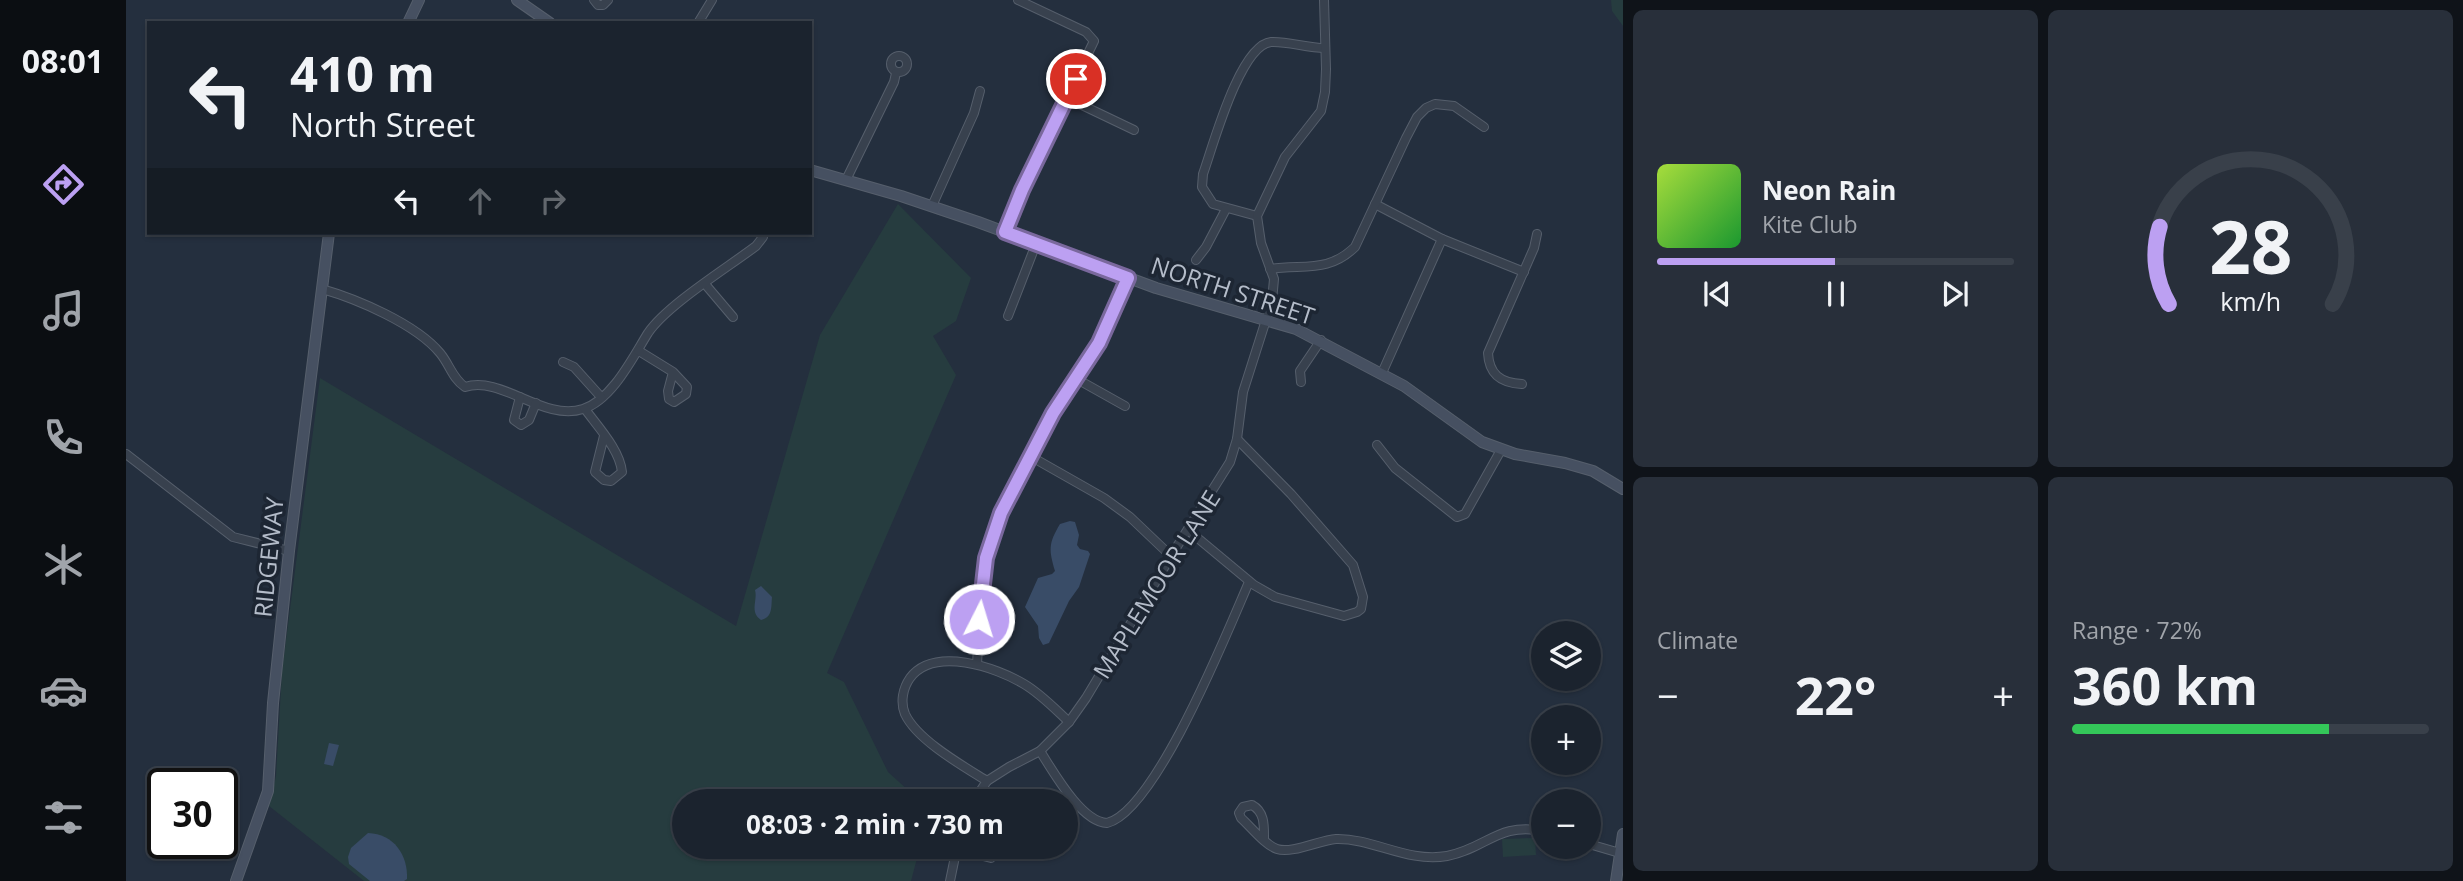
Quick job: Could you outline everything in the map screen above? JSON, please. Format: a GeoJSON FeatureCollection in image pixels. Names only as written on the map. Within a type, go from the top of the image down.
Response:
{"type":"FeatureCollection","features":[{"type":"Feature","properties":{"kind":"main road"},"geometry":{"type":"LineString","coordinates":[[409,21],[419,0]]}},
{"type":"Feature","properties":{"kind":"main road"},"geometry":{"type":"LineString","coordinates":[[517,0],[547,21]]}},
{"type":"Feature","properties":{"kind":"main road","name":"NORTH STREET"},"geometry":{"type":"LineString","coordinates":[[812,171],[932,206],[1156,288],[1267,319],[1321,340],[1404,386],[1463,430],[1501,450],[1593,471],[1623,489]]}},
{"type":"Feature","properties":{"kind":"main road","name":"RIDGEWAY"},"geometry":{"type":"LineString","coordinates":[[239,880],[268,790],[273,703],[289,551],[329,235]]}},
{"type":"Feature","properties":{"kind":"main road"},"geometry":{"type":"LineString","coordinates":[[1616,881],[1623,834]]}},
{"type":"Feature","properties":{"kind":"street"},"geometry":{"type":"LineString","coordinates":[[594,0],[598,5],[603,5],[608,0]]}},
{"type":"Feature","properties":{"kind":"street"},"geometry":{"type":"LineString","coordinates":[[699,21],[712,0]]}},
{"type":"Feature","properties":{"kind":"street"},"geometry":{"type":"LineString","coordinates":[[1005,232],[1022,190],[1094,41],[1086,32],[1018,0]]}},
{"type":"Feature","properties":{"kind":"street"},"geometry":{"type":"LineString","coordinates":[[1324,0],[1325,48],[1325,92],[1321,111],[1285,157],[1257,216],[1213,204],[1202,187],[1203,174],[1247,59],[1261,45],[1271,42],[1325,48]]}},
{"type":"Feature","properties":{"kind":"street"},"geometry":{"type":"LineString","coordinates":[[846,180],[896,73]]}},
{"type":"Feature","properties":{"kind":"street"},"geometry":{"type":"LineString","coordinates":[[932,206],[974,113],[980,91]]}},
{"type":"Feature","properties":{"kind":"street"},"geometry":{"type":"LineString","coordinates":[[1067,98],[1134,130]]}},
{"type":"Feature","properties":{"kind":"street"},"geometry":{"type":"LineString","coordinates":[[1270,269],[1328,265],[1342,259],[1355,247],[1417,117],[1426,108],[1435,104],[1454,106],[1484,127]]}},
{"type":"Feature","properties":{"kind":"street"},"geometry":{"type":"LineString","coordinates":[[1376,204],[1442,239],[1524,272]]}},
{"type":"Feature","properties":{"kind":"street"},"geometry":{"type":"LineString","coordinates":[[1196,260],[1226,209]]}},
{"type":"Feature","properties":{"kind":"street","name":"MAPLEMOOR LANE"},"geometry":{"type":"LineString","coordinates":[[981,789],[987,781],[1009,766],[1040,751],[1069,722],[1225,473],[1237,439],[1243,391],[1272,301],[1274,279],[1261,243],[1257,216]]}},
{"type":"Feature","properties":{"kind":"street"},"geometry":{"type":"LineString","coordinates":[[1522,384],[1508,383],[1496,377],[1489,366],[1488,352],[1524,272],[1537,234]]}},
{"type":"Feature","properties":{"kind":"street"},"geometry":{"type":"LineString","coordinates":[[322,289],[381,311],[426,340],[440,352],[452,373],[470,385],[496,389],[558,411],[585,408],[618,380],[660,318],[756,246],[765,235]]}},
{"type":"Feature","properties":{"kind":"street"},"geometry":{"type":"LineString","coordinates":[[1381,373],[1442,239]]}},
{"type":"Feature","properties":{"kind":"street"},"geometry":{"type":"LineString","coordinates":[[1007,316],[1036,244]]}},
{"type":"Feature","properties":{"kind":"street"},"geometry":{"type":"LineString","coordinates":[[977,664],[986,558],[1001,513],[1053,413],[1099,343],[1128,278]]}},
{"type":"Feature","properties":{"kind":"street"},"geometry":{"type":"LineString","coordinates":[[705,284],[733,317]]}},
{"type":"Feature","properties":{"kind":"street"},"geometry":{"type":"LineString","coordinates":[[1301,382],[1300,371],[1321,340]]}},
{"type":"Feature","properties":{"kind":"street"},"geometry":{"type":"LineString","coordinates":[[639,351],[673,372]]}},
{"type":"Feature","properties":{"kind":"street"},"geometry":{"type":"LineString","coordinates":[[563,362],[574,367],[601,397]]}},
{"type":"Feature","properties":{"kind":"street"},"geometry":{"type":"LineString","coordinates":[[1075,378],[1125,406]]}},
{"type":"Feature","properties":{"kind":"street"},"geometry":{"type":"LineString","coordinates":[[520,397],[514,420],[521,425],[529,420],[536,403]]}},
{"type":"Feature","properties":{"kind":"street"},"geometry":{"type":"LineString","coordinates":[[585,408],[604,436],[621,462],[622,472],[611,481],[604,480],[595,472],[604,436]]}},
{"type":"Feature","properties":{"kind":"street"},"geometry":{"type":"LineString","coordinates":[[1188,530],[1249,582],[1275,597],[1334,614],[1350,615],[1357,612],[1363,604],[1353,565],[1291,494],[1237,439]]}},
{"type":"Feature","properties":{"kind":"street"},"geometry":{"type":"LineString","coordinates":[[1377,445],[1395,468],[1457,517],[1465,514],[1501,450]]}},
{"type":"Feature","properties":{"kind":"street"},"geometry":{"type":"LineString","coordinates":[[126,454],[233,537],[289,551]]}},
{"type":"Feature","properties":{"kind":"street"},"geometry":{"type":"LineString","coordinates":[[1030,456],[1104,498],[1130,517],[1171,556]]}},
{"type":"Feature","properties":{"kind":"street"},"geometry":{"type":"LineString","coordinates":[[1040,751],[1068,793],[1094,820],[1107,823],[1120,816],[1144,791],[1164,760],[1193,707],[1249,582]]}},
{"type":"Feature","properties":{"kind":"street"},"geometry":{"type":"LineString","coordinates":[[987,781],[946,755],[916,728],[903,706],[904,689],[923,667],[937,662],[977,664],[1024,684],[1069,722]]}},
{"type":"Feature","properties":{"kind":"street"},"geometry":{"type":"LineString","coordinates":[[1264,839],[1261,813],[1255,806],[1247,805],[1239,813],[1264,839],[1276,849],[1282,850],[1336,839],[1395,853],[1449,856],[1500,833],[1513,829],[1531,829]]}},
{"type":"Feature","properties":{"kind":"street"},"geometry":{"type":"LineString","coordinates":[[1601,847],[1622,853]]}},
{"type":"Feature","properties":{"kind":"street"},"geometry":{"type":"LineString","coordinates":[[950,881],[954,859]]}},
{"type":"Feature","properties":{"kind":"green space"},"geometry":{"type":"Polygon","coordinates":[[[1611,0],[1623,0],[1623,26],[1612,11],[1611,0]]]}},
{"type":"Feature","properties":{"kind":"green space"},"geometry":{"type":"Polygon","coordinates":[[[898,204],[971,278],[956,321],[933,336],[956,375],[827,673],[844,682],[888,772],[907,789],[672,789],[672,859],[917,859],[911,881],[364,881],[269,806],[276,776],[282,671],[320,378],[736,626],[820,335],[898,204]]]}},
{"type":"Feature","properties":{"kind":"green space"},"geometry":{"type":"Polygon","coordinates":[[[1531,838],[1531,855],[1503,857],[1502,839],[1531,838]]]}},
{"type":"Feature","properties":{"kind":"water"},"geometry":{"type":"Polygon","coordinates":[[[1075,522],[1079,535],[1077,545],[1090,554],[1079,587],[1069,601],[1049,643],[1043,645],[1038,626],[1025,607],[1038,578],[1055,571],[1051,552],[1053,537],[1060,524],[1075,522]]]}},
{"type":"Feature","properties":{"kind":"water"},"geometry":{"type":"Polygon","coordinates":[[[761,586],[772,597],[769,614],[761,620],[755,613],[755,590],[761,586]]]}},
{"type":"Feature","properties":{"kind":"water"},"geometry":{"type":"Polygon","coordinates":[[[329,743],[339,745],[333,766],[324,764],[329,743]]]}},
{"type":"Feature","properties":{"kind":"water"},"geometry":{"type":"Polygon","coordinates":[[[368,833],[385,837],[398,847],[405,862],[407,879],[370,881],[349,864],[351,848],[368,833]]]}},
{"type":"Feature","properties":{"kind":"route"},"geometry":{"type":"LineString","coordinates":[[979,619],[986,558],[1001,513],[1053,413],[1099,343],[1128,278],[1005,232],[1022,190],[1076,79]]}}]}
